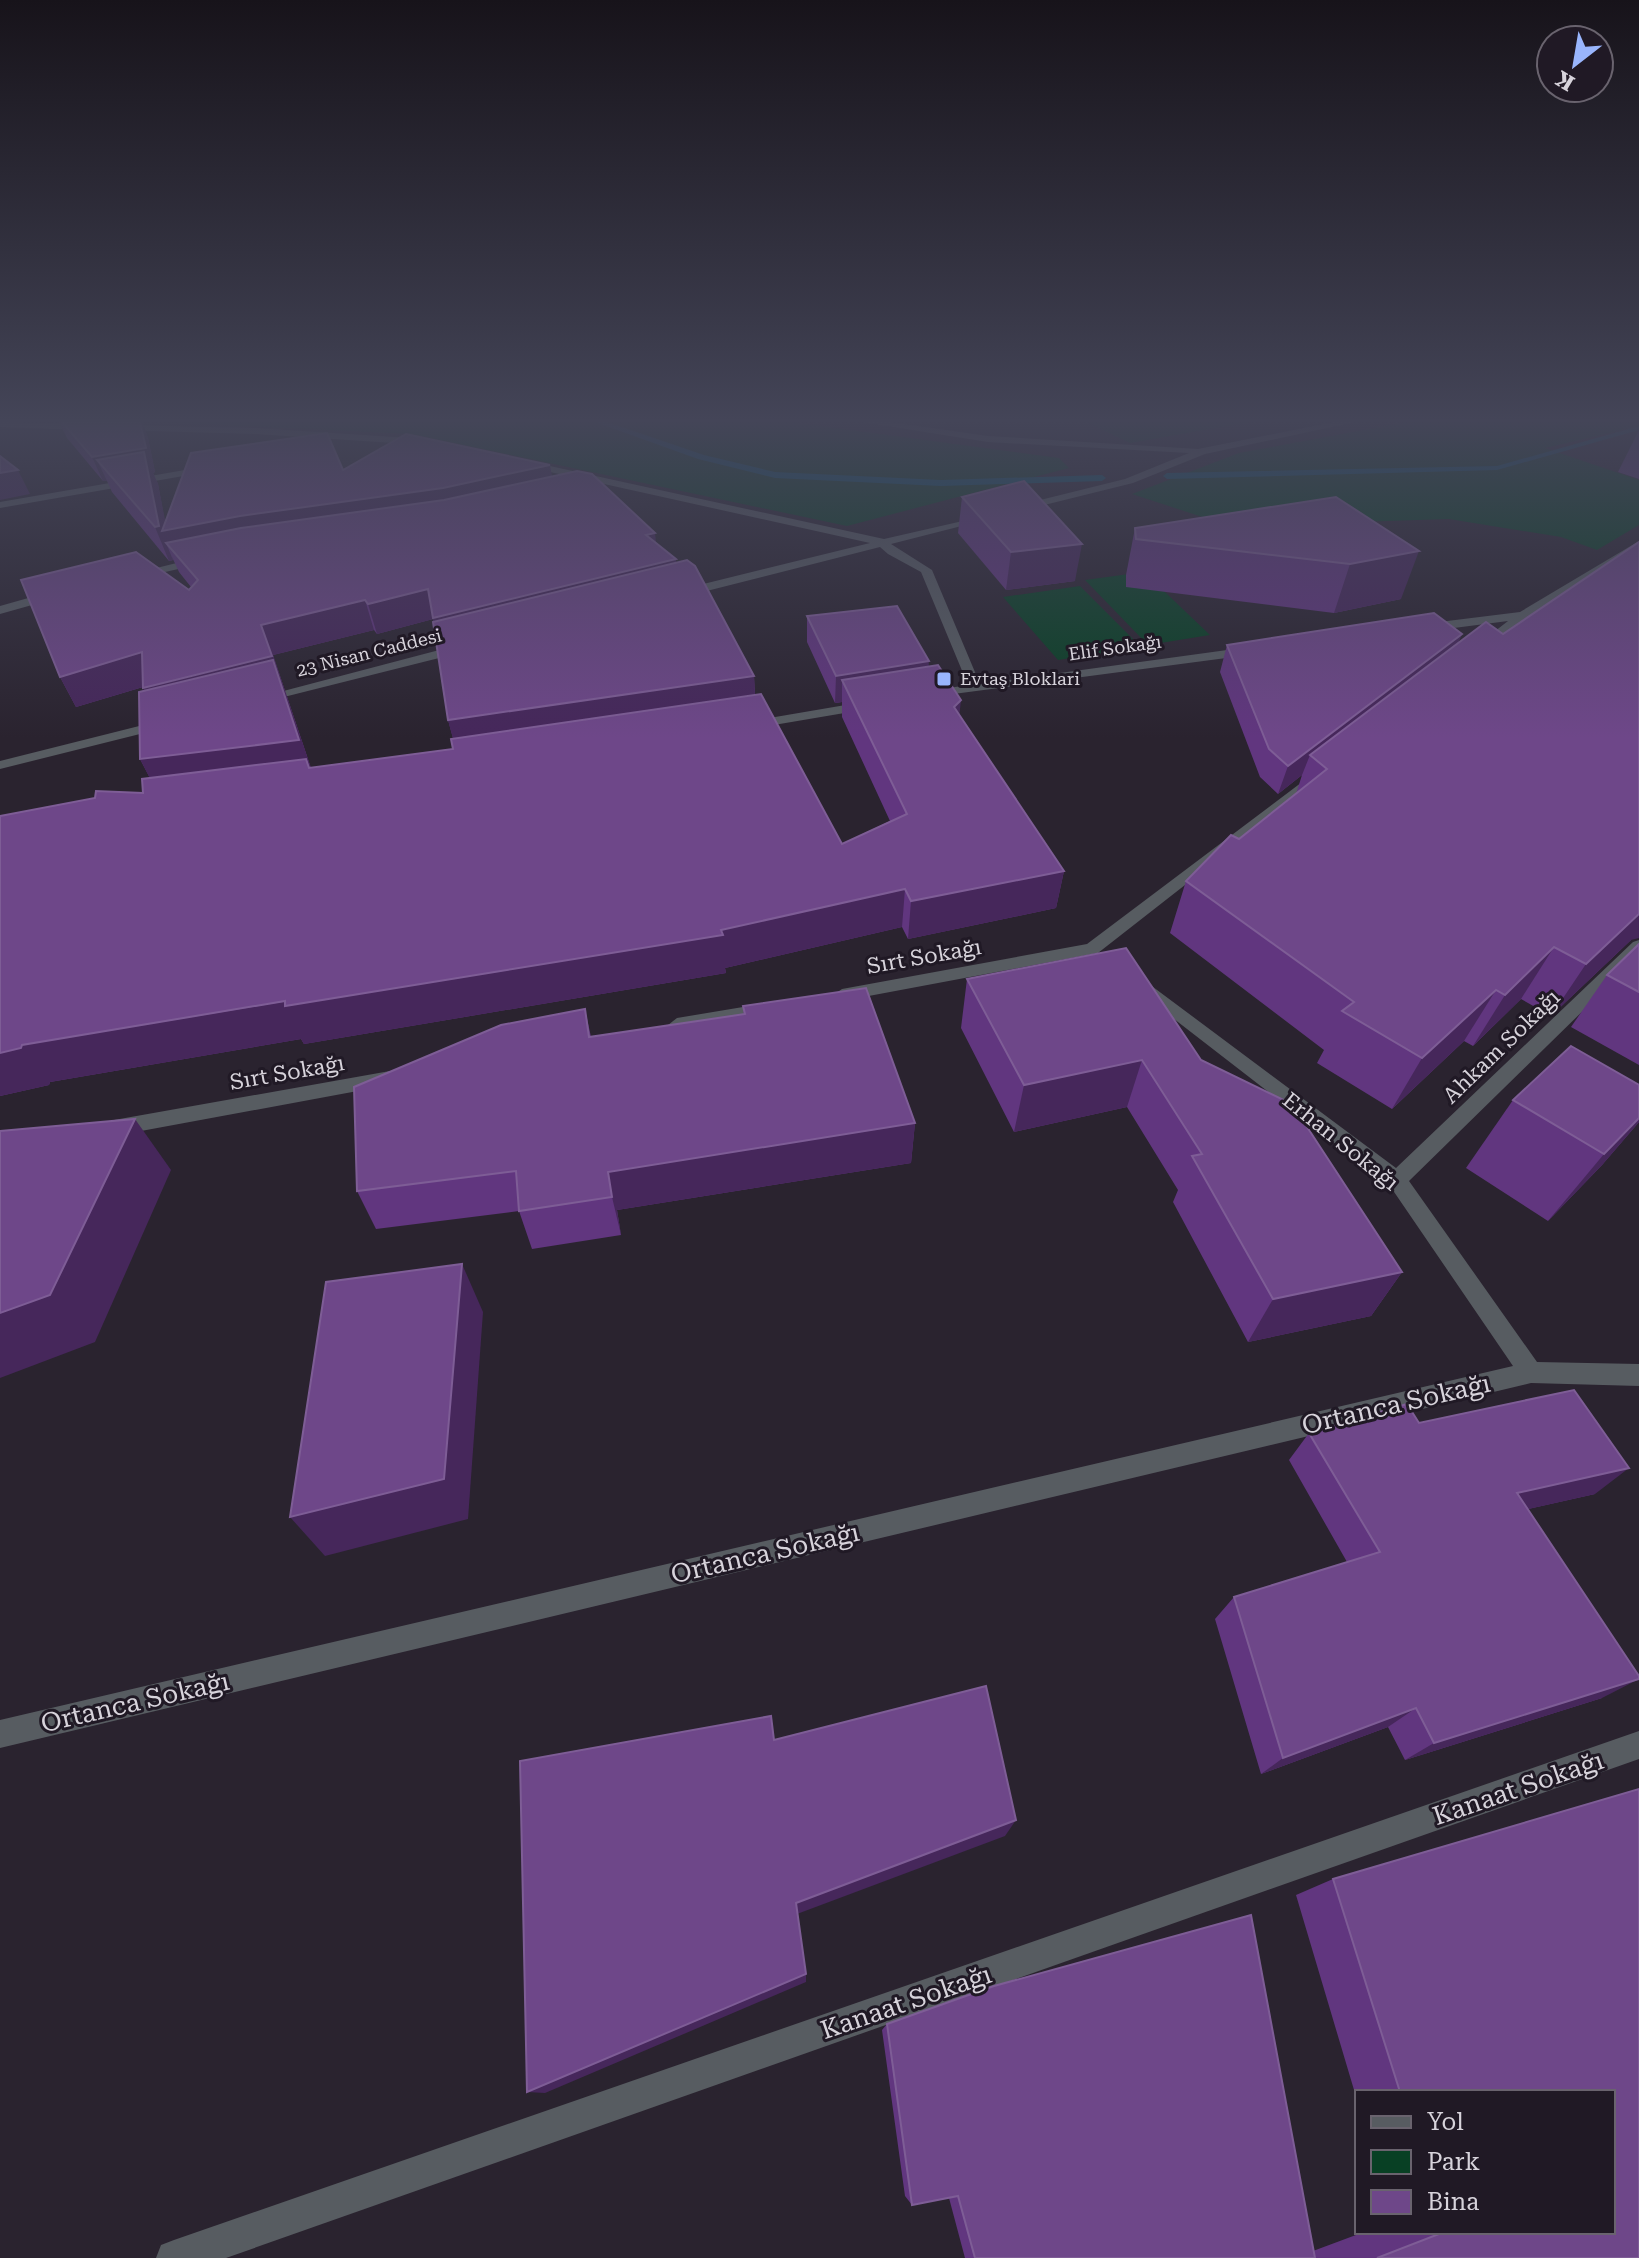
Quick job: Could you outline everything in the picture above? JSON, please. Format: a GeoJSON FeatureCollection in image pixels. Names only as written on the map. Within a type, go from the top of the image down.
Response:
{"type":"FeatureCollection","features":[{"type":"Feature","properties":{"kind":"street"},"geometry":{"type":"LineString","coordinates":[[813,527],[882,542],[892,552],[926,570],[975,687]]}},
{"type":"Feature","properties":{"kind":"street"},"geometry":{"type":"LineString","coordinates":[[666,597],[941,527]]}},
{"type":"Feature","properties":{"kind":"street"},"geometry":{"type":"LineString","coordinates":[[1461,663],[1523,615],[1639,544]]}},
{"type":"Feature","properties":{"kind":"street"},"geometry":{"type":"LineString","coordinates":[[126,577],[210,560]]}},
{"type":"Feature","properties":{"kind":"street"},"geometry":{"type":"LineString","coordinates":[[0,610],[68,590]]}},
{"type":"Feature","properties":{"kind":"street"},"geometry":{"type":"LineString","coordinates":[[1409,629],[1523,615]]}},
{"type":"Feature","properties":{"kind":"street","name":"23 Nisan Caddesi"},"geometry":{"type":"LineString","coordinates":[[248,702],[480,644]]}},
{"type":"Feature","properties":{"kind":"street","name":"Elif Sokağı"},"geometry":{"type":"LineString","coordinates":[[913,698],[1257,650]]}},
{"type":"Feature","properties":{"kind":"street"},"geometry":{"type":"LineString","coordinates":[[728,729],[882,703]]}},
{"type":"Feature","properties":{"kind":"street"},"geometry":{"type":"LineString","coordinates":[[0,765],[186,718]]}},
{"type":"Feature","properties":{"kind":"street","name":"Sırt Sokağı"},"geometry":{"type":"LineString","coordinates":[[827,998],[1098,954],[1326,768]]}},
{"type":"Feature","properties":{"kind":"street","name":"Ahkam Sokağı"},"geometry":{"type":"LineString","coordinates":[[1397,1180],[1639,946]]}},
{"type":"Feature","properties":{"kind":"street","name":"Erhan Sokağı"},"geometry":{"type":"LineString","coordinates":[[1130,978],[1397,1180],[1531,1372]]}},
{"type":"Feature","properties":{"kind":"street"},"geometry":{"type":"LineString","coordinates":[[655,1029],[780,1006]]}},
{"type":"Feature","properties":{"kind":"street","name":"Sırt Sokağı"},"geometry":{"type":"LineString","coordinates":[[94,1132],[406,1075]]}},
{"type":"Feature","properties":{"kind":"street"},"geometry":{"type":"LineString","coordinates":[[1531,1372],[1639,1375]]}},
{"type":"Feature","properties":{"kind":"street","name":"Ortanca Sokağı"},"geometry":{"type":"LineString","coordinates":[[0,1734],[1531,1372]]}},
{"type":"Feature","properties":{"kind":"street","name":"Kanaat Sokağı"},"geometry":{"type":"LineString","coordinates":[[174,2258],[1639,1745]]}},
{"type":"Feature","properties":{"kind":"green space"},"geometry":{"type":"Polygon","coordinates":[[[1501,527],[1635,527],[1597,550],[1561,537],[1501,527]]]}},
{"type":"Feature","properties":{"kind":"green space"},"geometry":{"type":"Polygon","coordinates":[[[1144,572],[1210,635],[1148,645],[1085,580],[1144,572]]]}},
{"type":"Feature","properties":{"kind":"green space"},"geometry":{"type":"Polygon","coordinates":[[[1080,586],[1141,647],[1058,660],[1003,597],[1080,586]]]}},
{"type":"Feature","properties":{"kind":"building"},"geometry":{"type":"Polygon","coordinates":[[[649,527],[655,533],[646,535],[676,559],[433,618],[428,589],[368,604],[365,600],[261,625],[272,656],[143,688],[142,652],[60,677],[21,580],[136,552],[189,590],[198,580],[166,543],[241,528],[649,527]]]}},
{"type":"Feature","properties":{"kind":"building"},"geometry":{"type":"Polygon","coordinates":[[[989,527],[1067,527],[1082,544],[1011,552],[989,527]]]}},
{"type":"Feature","properties":{"kind":"building"},"geometry":{"type":"Polygon","coordinates":[[[1383,527],[1419,551],[1350,564],[1136,539],[1135,528],[1383,527]]]}},
{"type":"Feature","properties":{"kind":"building"},"geometry":{"type":"Polygon","coordinates":[[[1639,542],[1639,914],[1586,964],[1554,947],[1505,995],[1496,990],[1422,1058],[1342,1011],[1354,1002],[1186,881],[1231,835],[1239,839],[1327,769],[1310,755],[1486,622],[1503,634],[1639,542]]]}},
{"type":"Feature","properties":{"kind":"building"},"geometry":{"type":"Polygon","coordinates":[[[687,560],[695,566],[754,676],[448,720],[433,622],[687,560]]]}},
{"type":"Feature","properties":{"kind":"building"},"geometry":{"type":"Polygon","coordinates":[[[897,606],[929,661],[836,676],[807,616],[897,606]]]}},
{"type":"Feature","properties":{"kind":"building"},"geometry":{"type":"Polygon","coordinates":[[[1434,613],[1462,634],[1288,766],[1269,749],[1227,645],[1434,613]]]}},
{"type":"Feature","properties":{"kind":"building"},"geometry":{"type":"Polygon","coordinates":[[[273,660],[299,740],[140,759],[139,692],[273,660]]]}},
{"type":"Feature","properties":{"kind":"building"},"geometry":{"type":"Polygon","coordinates":[[[938,665],[961,700],[954,707],[1064,871],[911,901],[905,889],[721,930],[723,935],[285,1006],[285,1001],[22,1045],[21,1048],[0,1053],[0,816],[95,798],[96,791],[143,793],[142,779],[306,759],[309,768],[453,749],[451,739],[761,694],[842,844],[907,814],[842,680],[938,665]]]}},
{"type":"Feature","properties":{"kind":"building"},"geometry":{"type":"Polygon","coordinates":[[[1639,944],[1639,992],[1607,975],[1639,944]]]}},
{"type":"Feature","properties":{"kind":"building"},"geometry":{"type":"Polygon","coordinates":[[[1126,948],[1201,1060],[1292,1104],[1402,1272],[1273,1299],[1192,1156],[1202,1154],[1142,1060],[1024,1085],[967,979],[1126,948]]]}},
{"type":"Feature","properties":{"kind":"building"},"geometry":{"type":"Polygon","coordinates":[[[866,988],[915,1123],[608,1172],[612,1197],[519,1211],[516,1171],[357,1191],[354,1087],[501,1025],[585,1009],[589,1037],[745,1014],[743,1006],[866,988]]]}},
{"type":"Feature","properties":{"kind":"building"},"geometry":{"type":"Polygon","coordinates":[[[1571,1046],[1639,1085],[1639,1118],[1604,1154],[1513,1100],[1571,1046]]]}},
{"type":"Feature","properties":{"kind":"building"},"geometry":{"type":"Polygon","coordinates":[[[135,1119],[50,1295],[0,1313],[0,1131],[135,1119]]]}},
{"type":"Feature","properties":{"kind":"building"},"geometry":{"type":"Polygon","coordinates":[[[462,1264],[444,1479],[290,1517],[326,1282],[462,1264]]]}},
{"type":"Feature","properties":{"kind":"building"},"geometry":{"type":"Polygon","coordinates":[[[1574,1390],[1629,1468],[1517,1493],[1639,1679],[1434,1743],[1416,1708],[1283,1758],[1234,1597],[1380,1552],[1309,1433],[1407,1404],[1419,1423],[1574,1390]]]}},
{"type":"Feature","properties":{"kind":"building"},"geometry":{"type":"Polygon","coordinates":[[[986,1686],[1016,1820],[796,1903],[806,1974],[527,2092],[520,1761],[771,1716],[774,1740],[986,1686]]]}},
{"type":"Feature","properties":{"kind":"building"},"geometry":{"type":"Polygon","coordinates":[[[1639,1789],[1639,2258],[1377,2258],[1439,2234],[1615,2234],[1615,2090],[1399,2090],[1333,1879],[1639,1789]]]}},
{"type":"Feature","properties":{"kind":"building"},"geometry":{"type":"Polygon","coordinates":[[[1251,1915],[1315,2258],[975,2258],[958,2196],[912,2205],[887,2024],[994,1986],[1251,1915]]]}},
{"type":"Feature","properties":{"kind":"place","name":"Evtaş Bloklari"},"geometry":{"type":"Point","coordinates":[944,679]}}]}
